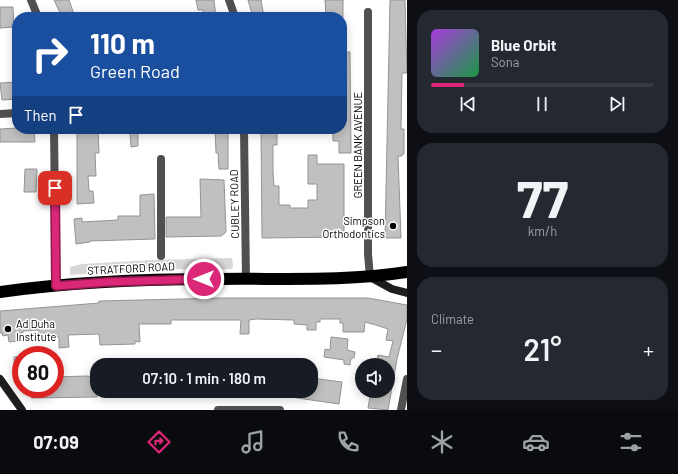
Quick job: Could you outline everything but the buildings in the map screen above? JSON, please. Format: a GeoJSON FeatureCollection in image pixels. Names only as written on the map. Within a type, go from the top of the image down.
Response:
{"type":"FeatureCollection","features":[{"type":"Feature","properties":{"kind":"highway","name":"STRATFORD ROAD"},"geometry":{"type":"LineString","coordinates":[[0,292],[56,286],[177,279],[370,277],[407,272]]}},
{"type":"Feature","properties":{"kind":"street"},"geometry":{"type":"LineString","coordinates":[[32,0],[36,12]]}},
{"type":"Feature","properties":{"kind":"street"},"geometry":{"type":"LineString","coordinates":[[230,0],[234,12]]}},
{"type":"Feature","properties":{"kind":"street","name":"GREEN BANK AVENUE"},"geometry":{"type":"LineString","coordinates":[[368,12],[368,254],[370,277]]}},
{"type":"Feature","properties":{"kind":"street"},"geometry":{"type":"LineString","coordinates":[[0,114],[12,113]]}},
{"type":"Feature","properties":{"kind":"street"},"geometry":{"type":"LineString","coordinates":[[54,134],[56,286]]}},
{"type":"Feature","properties":{"kind":"street","name":"CUBLEY ROAD"},"geometry":{"type":"LineString","coordinates":[[244,134],[246,278]]}},
{"type":"Feature","properties":{"kind":"street"},"geometry":{"type":"LineString","coordinates":[[161,159],[161,256]]}},
{"type":"Feature","properties":{"kind":"street"},"geometry":{"type":"LineString","coordinates":[[370,277],[392,289],[407,293]]}},
{"type":"Feature","properties":{"kind":"street"},"geometry":{"type":"LineString","coordinates":[[0,379],[22,410]]}},
{"type":"Feature","properties":{"kind":"street"},"geometry":{"type":"LineString","coordinates":[[401,410],[407,379]]}},
{"type":"Feature","properties":{"kind":"street"},"geometry":{"type":"LineString","coordinates":[[218,410],[280,410]]}},
{"type":"Feature","properties":{"kind":"shaded area"},"geometry":{"type":"Polygon","coordinates":[[[232,258],[232,269],[156,269],[70,275],[70,267],[82,264],[232,258]]]}},
{"type":"Feature","properties":{"kind":"place","name":"Simpson Orthodontics"},"geometry":{"type":"Point","coordinates":[393,226]}},
{"type":"Feature","properties":{"kind":"place","name":"Ad Duha Institute"},"geometry":{"type":"Point","coordinates":[8,329]}},
{"type":"Feature","properties":{"kind":"route"},"geometry":{"type":"LineString","coordinates":[[55,188],[56,286],[107,282],[204,279]]}}]}
